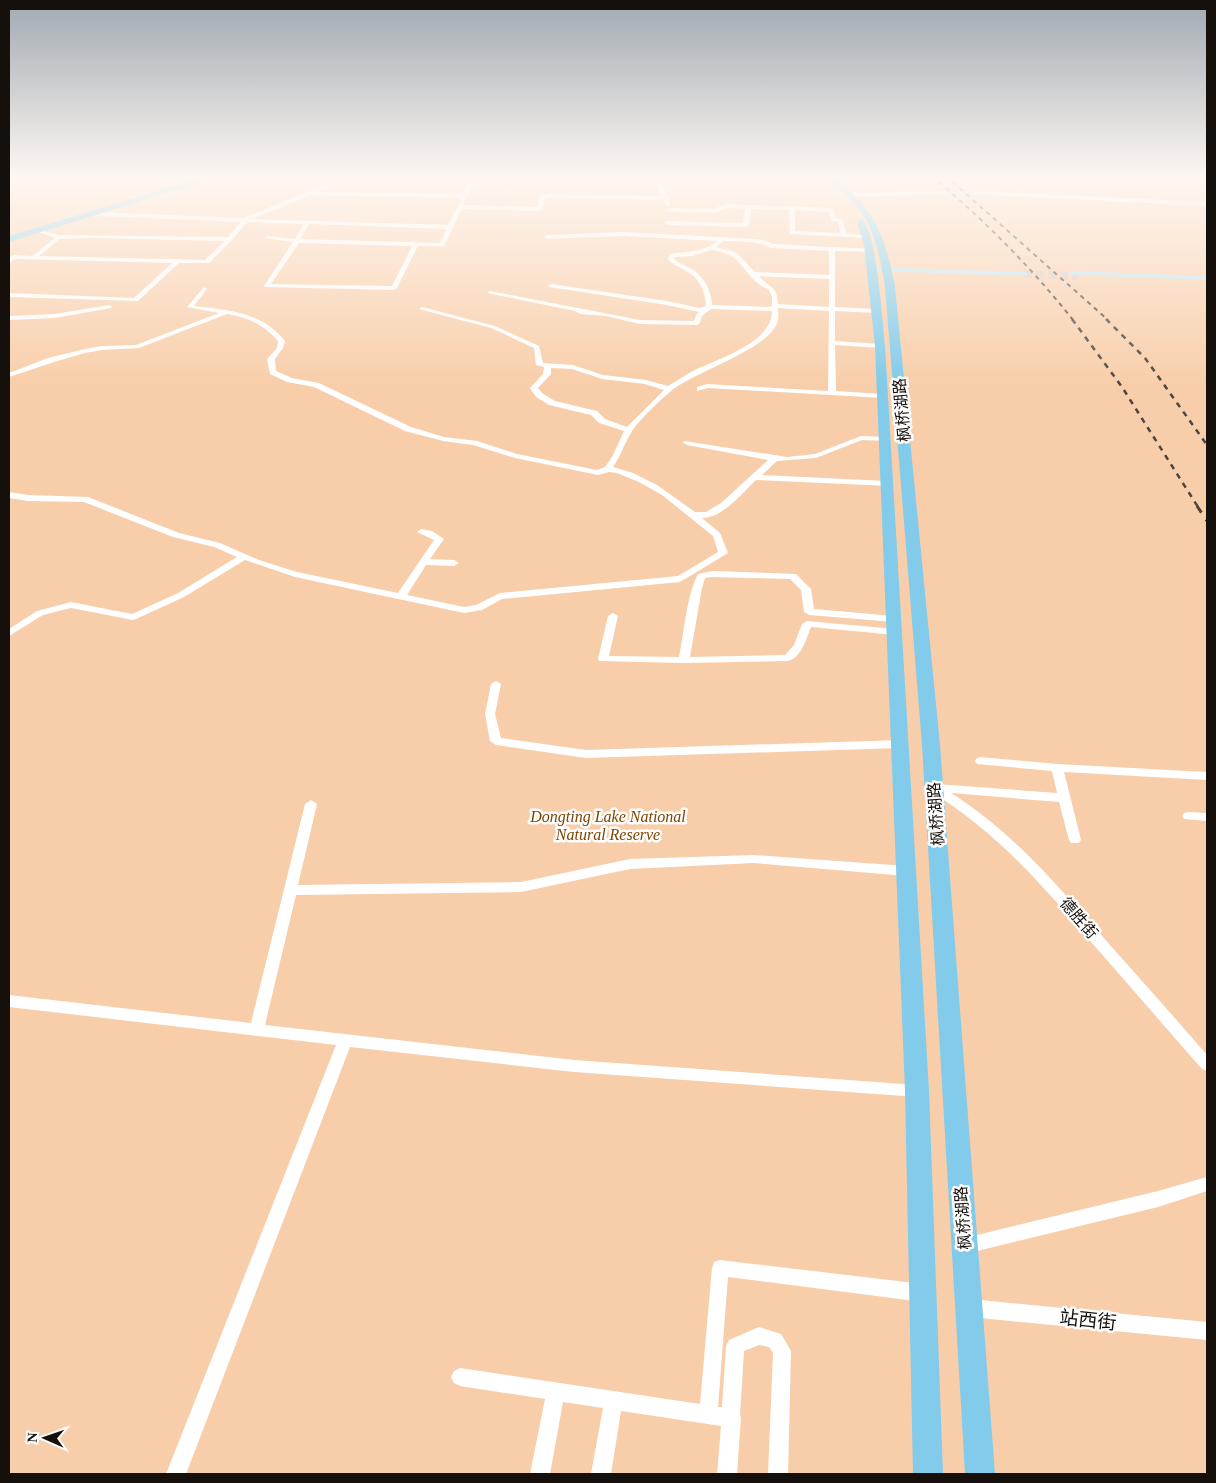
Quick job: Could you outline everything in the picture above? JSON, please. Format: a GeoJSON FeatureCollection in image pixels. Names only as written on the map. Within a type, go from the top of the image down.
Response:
{"type":"FeatureCollection","features":[{"type":"Feature","properties":{"kind":"main road","name":"枫桥湖路"},"geometry":{"type":"LineString","coordinates":[[869,245],[882,268],[877,311],[883,396],[917,1091],[928,1474]]}},
{"type":"Feature","properties":{"kind":"main road","name":"枫桥湖路"},"geometry":{"type":"LineString","coordinates":[[881,245],[882,268],[896,343],[934,788],[980,1474]]}},
{"type":"Feature","properties":{"kind":"main road"},"geometry":{"type":"LineString","coordinates":[[882,268],[1021,272]]}},
{"type":"Feature","properties":{"kind":"main road"},"geometry":{"type":"LineString","coordinates":[[1075,275],[1207,280]]}},
{"type":"Feature","properties":{"kind":"street"},"geometry":{"type":"LineString","coordinates":[[33,258],[50,245]]}},
{"type":"Feature","properties":{"kind":"street"},"geometry":{"type":"LineString","coordinates":[[9,261],[14,257],[207,262],[224,245]]}},
{"type":"Feature","properties":{"kind":"street"},"geometry":{"type":"LineString","coordinates":[[294,245],[267,286],[394,288],[415,245]]}},
{"type":"Feature","properties":{"kind":"street"},"geometry":{"type":"LineString","coordinates":[[709,307],[706,286],[702,280],[696,273],[674,263],[671,259],[672,255],[699,254],[714,245]]}},
{"type":"Feature","properties":{"kind":"street"},"geometry":{"type":"LineString","coordinates":[[770,245],[832,249],[855,245]]}},
{"type":"Feature","properties":{"kind":"street"},"geometry":{"type":"LineString","coordinates":[[204,289],[190,306],[252,317],[265,323],[282,341],[280,348],[271,359],[273,372],[282,374],[290,380],[316,385],[408,429],[443,439],[474,443],[515,456],[598,473],[608,469],[616,457],[628,430],[670,389],[698,371],[730,358],[763,336],[774,321],[775,296],[771,288],[763,285],[754,274],[746,270],[739,257],[731,252],[711,248]]}},
{"type":"Feature","properties":{"kind":"street"},"geometry":{"type":"LineString","coordinates":[[832,249],[832,393]]}},
{"type":"Feature","properties":{"kind":"street"},"geometry":{"type":"LineString","coordinates":[[9,295],[136,300],[177,262]]}},
{"type":"Feature","properties":{"kind":"street"},"geometry":{"type":"LineString","coordinates":[[754,274],[832,277]]}},
{"type":"Feature","properties":{"kind":"street"},"geometry":{"type":"LineString","coordinates":[[551,286],[701,310],[709,307],[766,310],[772,309],[775,306],[877,311]]}},
{"type":"Feature","properties":{"kind":"street"},"geometry":{"type":"LineString","coordinates":[[490,293],[576,309],[580,312],[606,314],[640,322],[697,323],[699,315],[709,307]]}},
{"type":"Feature","properties":{"kind":"street"},"geometry":{"type":"LineString","coordinates":[[9,318],[55,316],[109,307]]}},
{"type":"Feature","properties":{"kind":"street"},"geometry":{"type":"LineString","coordinates":[[422,309],[493,327],[532,344],[538,347],[540,365],[548,367],[573,367],[602,377],[646,382],[670,389]]}},
{"type":"Feature","properties":{"kind":"street"},"geometry":{"type":"LineString","coordinates":[[9,376],[51,360],[86,351],[102,348],[137,347],[226,312]]}},
{"type":"Feature","properties":{"kind":"street"},"geometry":{"type":"LineString","coordinates":[[832,343],[880,346]]}},
{"type":"Feature","properties":{"kind":"street"},"geometry":{"type":"LineString","coordinates":[[548,367],[547,374],[534,388],[539,396],[552,403],[594,413],[602,421],[628,430]]}},
{"type":"Feature","properties":{"kind":"street"},"geometry":{"type":"LineString","coordinates":[[700,389],[707,386],[883,396]]}},
{"type":"Feature","properties":{"kind":"street"},"geometry":{"type":"LineString","coordinates":[[687,442],[775,458],[816,456],[861,438],[885,439]]}},
{"type":"Feature","properties":{"kind":"street"},"geometry":{"type":"LineString","coordinates":[[693,515],[708,515],[724,505],[775,458]]}},
{"type":"Feature","properties":{"kind":"street"},"geometry":{"type":"LineString","coordinates":[[9,495],[28,498],[85,499],[176,534],[218,545],[244,557],[295,574],[464,610],[479,608],[500,596],[680,579],[723,553],[717,535],[653,484],[608,469]]}},
{"type":"Feature","properties":{"kind":"street"},"geometry":{"type":"LineString","coordinates":[[755,477],[887,484]]}},
{"type":"Feature","properties":{"kind":"street"},"geometry":{"type":"LineString","coordinates":[[401,596],[439,539],[429,533],[420,532]]}},
{"type":"Feature","properties":{"kind":"street"},"geometry":{"type":"LineString","coordinates":[[9,633],[40,613],[71,605],[133,617],[181,595],[244,557]]}},
{"type":"Feature","properties":{"kind":"street"},"geometry":{"type":"LineString","coordinates":[[424,562],[454,563]]}},
{"type":"Feature","properties":{"kind":"street"},"geometry":{"type":"LineString","coordinates":[[613,616],[603,659],[684,660],[788,658],[799,646],[806,626],[809,612],[806,589],[793,576],[712,574],[701,576],[697,588],[684,660]]}},
{"type":"Feature","properties":{"kind":"street"},"geometry":{"type":"LineString","coordinates":[[809,612],[894,626]]}},
{"type":"Feature","properties":{"kind":"street"},"geometry":{"type":"LineString","coordinates":[[806,626],[807,624],[894,626]]}},
{"type":"Feature","properties":{"kind":"street"},"geometry":{"type":"LineString","coordinates":[[496,684],[490,714],[496,741],[544,749],[586,754],[900,744]]}},
{"type":"Feature","properties":{"kind":"street"},"geometry":{"type":"LineString","coordinates":[[981,761],[1057,768],[1207,776]]}},
{"type":"Feature","properties":{"kind":"street"},"geometry":{"type":"LineString","coordinates":[[1057,768],[1075,840]]}},
{"type":"Feature","properties":{"kind":"street"},"geometry":{"type":"LineString","coordinates":[[934,788],[1064,798]]}},
{"type":"Feature","properties":{"kind":"street","name":"德胜街"},"geometry":{"type":"LineString","coordinates":[[934,788],[963,806],[1037,870],[1207,1065]]}},
{"type":"Feature","properties":{"kind":"street"},"geometry":{"type":"LineString","coordinates":[[257,1030],[311,804]]}},
{"type":"Feature","properties":{"kind":"street"},"geometry":{"type":"LineString","coordinates":[[1188,816],[1207,817]]}},
{"type":"Feature","properties":{"kind":"street"},"geometry":{"type":"LineString","coordinates":[[290,890],[521,887],[630,864],[754,859],[906,871]]}},
{"type":"Feature","properties":{"kind":"street"},"geometry":{"type":"LineString","coordinates":[[9,1001],[574,1066],[917,1091]]}},
{"type":"Feature","properties":{"kind":"street"},"geometry":{"type":"LineString","coordinates":[[176,1474],[344,1040]]}},
{"type":"Feature","properties":{"kind":"street"},"geometry":{"type":"LineString","coordinates":[[965,1246],[1158,1199],[1207,1184]]}},
{"type":"Feature","properties":{"kind":"street"},"geometry":{"type":"LineString","coordinates":[[708,1415],[720,1268],[923,1293]]}},
{"type":"Feature","properties":{"kind":"street","name":"站西街"},"geometry":{"type":"LineString","coordinates":[[970,1308],[1207,1331]]}},
{"type":"Feature","properties":{"kind":"street"},"geometry":{"type":"LineString","coordinates":[[728,1474],[735,1346],[759,1336],[776,1340],[782,1351],[778,1474]]}},
{"type":"Feature","properties":{"kind":"street"},"geometry":{"type":"LineString","coordinates":[[460,1377],[732,1418]]}},
{"type":"Feature","properties":{"kind":"street"},"geometry":{"type":"LineString","coordinates":[[540,1474],[556,1392]]}},
{"type":"Feature","properties":{"kind":"street"},"geometry":{"type":"LineString","coordinates":[[601,1474],[614,1401]]}},
{"type":"Feature","properties":{"kind":"green space","name":"Dongting Lake National Natural Reserve"},"geometry":{"type":"Polygon","coordinates":[[[9,245],[1207,245],[1207,1474],[9,1474],[9,245]]]}},
{"type":"Feature","properties":{"kind":"tunnel"},"geometry":{"type":"LineString","coordinates":[[1024,274],[1078,276]]}},
{"type":"Feature","properties":{"kind":"railway"},"geometry":{"type":"LineString","coordinates":[[1006,245],[1041,281],[1073,320]]}},
{"type":"Feature","properties":{"kind":"railway"},"geometry":{"type":"LineString","coordinates":[[1024,245],[1108,320]]}},
{"type":"Feature","properties":{"kind":"railway"},"geometry":{"type":"LineString","coordinates":[[1072,319],[1122,387],[1198,507]]}},
{"type":"Feature","properties":{"kind":"railway"},"geometry":{"type":"LineString","coordinates":[[1106,319],[1145,358],[1207,445]]}},
{"type":"Feature","properties":{"kind":"railway"},"geometry":{"type":"LineString","coordinates":[[1197,506],[1207,521]]}}]}
